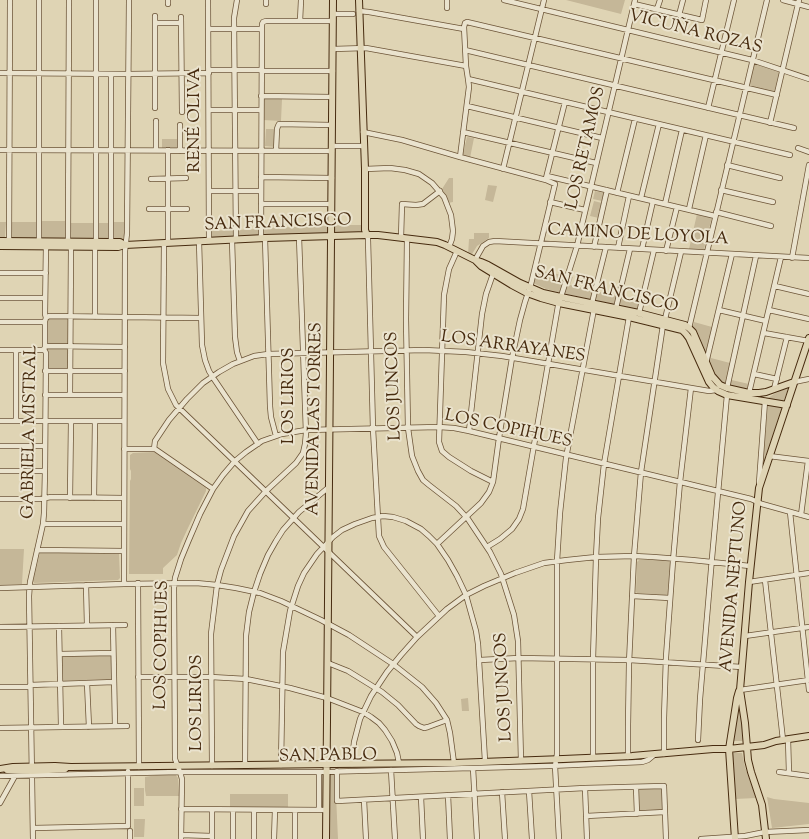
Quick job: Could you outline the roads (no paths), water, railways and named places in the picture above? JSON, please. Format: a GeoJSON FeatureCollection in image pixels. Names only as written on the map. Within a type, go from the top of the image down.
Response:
{"type":"FeatureCollection","features":[{"type":"Feature","properties":{"kind":"main road","name":"AVENIDA LAS TORRES"},"geometry":{"type":"LineString","coordinates":[[326,839],[333,0]]}},
{"type":"Feature","properties":{"kind":"main road"},"geometry":{"type":"LineString","coordinates":[[359,0],[356,13],[360,48],[367,235]]}},
{"type":"Feature","properties":{"kind":"main road","name":"SAN FRANCISCO"},"geometry":{"type":"LineString","coordinates":[[95,244],[118,247],[125,245],[198,241],[367,235],[437,242],[488,265],[515,280],[541,298],[593,306],[629,316],[683,324],[692,332],[714,379],[727,392],[759,394],[794,382]]}},
{"type":"Feature","properties":{"kind":"main road","name":"SAN FRANCISCO"},"geometry":{"type":"LineString","coordinates":[[0,241],[70,244],[120,242],[125,245]]}},
{"type":"Feature","properties":{"kind":"main road","name":"SAN FRANCISCO"},"geometry":{"type":"LineString","coordinates":[[0,246],[44,243]]}},
{"type":"Feature","properties":{"kind":"main road","name":"SAN FRANCISCO"},"geometry":{"type":"LineString","coordinates":[[475,260],[493,274],[512,285],[529,290]]}},
{"type":"Feature","properties":{"kind":"main road","name":"SAN FRANCISCO"},"geometry":{"type":"LineString","coordinates":[[593,306],[616,308],[639,313],[680,329],[686,334],[709,382],[716,390],[787,405]]}},
{"type":"Feature","properties":{"kind":"main road","name":"AVENIDA NEPTUNO"},"geometry":{"type":"LineString","coordinates":[[765,836],[762,805],[748,764],[740,690],[750,566],[759,488],[809,340]]}},
{"type":"Feature","properties":{"kind":"main road","name":"AVENIDA NEPTUNO"},"geometry":{"type":"LineString","coordinates":[[735,838],[730,747],[737,698],[740,690]]}},
{"type":"Feature","properties":{"kind":"main road","name":"SAN PABLO"},"geometry":{"type":"LineString","coordinates":[[0,769],[13,767],[32,771],[55,766],[139,766],[179,769],[245,765],[521,760],[555,763],[593,758],[628,757],[713,749],[721,746],[730,747],[764,744],[809,736]]}},
{"type":"Feature","properties":{"kind":"street"},"geometry":{"type":"LineString","coordinates":[[9,241],[10,0]]}},
{"type":"Feature","properties":{"kind":"street","name":"GABRIELA MISTRAL"},"geometry":{"type":"LineString","coordinates":[[33,839],[29,586],[43,524],[45,498],[46,395],[46,273],[39,150],[39,0]]}},
{"type":"Feature","properties":{"kind":"street"},"geometry":{"type":"LineString","coordinates":[[69,0],[68,150],[71,317],[70,395]]}},
{"type":"Feature","properties":{"kind":"street"},"geometry":{"type":"LineString","coordinates":[[95,317],[96,0]]}},
{"type":"Feature","properties":{"kind":"street"},"geometry":{"type":"LineString","coordinates":[[124,584],[125,245],[127,233],[129,0]]}},
{"type":"Feature","properties":{"kind":"street","name":"RENÉ OLIVA"},"geometry":{"type":"LineString","coordinates":[[208,0],[209,241]]}},
{"type":"Feature","properties":{"kind":"street"},"geometry":{"type":"LineString","coordinates":[[237,0],[234,16],[234,240],[235,336],[240,361]]}},
{"type":"Feature","properties":{"kind":"street"},"geometry":{"type":"LineString","coordinates":[[300,21],[301,0]]}},
{"type":"Feature","properties":{"kind":"street"},"geometry":{"type":"LineString","coordinates":[[447,0],[447,8]]}},
{"type":"Feature","properties":{"kind":"street","name":"VICUÑA ROZAS"},"geometry":{"type":"LineString","coordinates":[[504,0],[752,60],[809,80]]}},
{"type":"Feature","properties":{"kind":"street"},"geometry":{"type":"LineString","coordinates":[[503,169],[544,0]]}},
{"type":"Feature","properties":{"kind":"street"},"geometry":{"type":"LineString","coordinates":[[657,9],[660,0]]}},
{"type":"Feature","properties":{"kind":"street"},"geometry":{"type":"LineString","coordinates":[[680,15],[683,0]]}},
{"type":"Feature","properties":{"kind":"street"},"geometry":{"type":"LineString","coordinates":[[635,2],[702,20],[706,0]]}},
{"type":"Feature","properties":{"kind":"street"},"geometry":{"type":"LineString","coordinates":[[708,108],[734,0]]}},
{"type":"Feature","properties":{"kind":"street"},"geometry":{"type":"LineString","coordinates":[[689,328],[767,0]]}},
{"type":"Feature","properties":{"kind":"street"},"geometry":{"type":"LineString","coordinates":[[783,0],[799,2],[809,7]]}},
{"type":"Feature","properties":{"kind":"street","name":"LOS RETAMOS"},"geometry":{"type":"LineString","coordinates":[[487,547],[512,529],[519,518],[524,503],[560,300],[577,246],[635,2]]}},
{"type":"Feature","properties":{"kind":"street"},"geometry":{"type":"LineString","coordinates":[[770,123],[799,2]]}},
{"type":"Feature","properties":{"kind":"street"},"geometry":{"type":"LineString","coordinates":[[333,14],[369,12],[464,29]]}},
{"type":"Feature","properties":{"kind":"street"},"geometry":{"type":"LineString","coordinates":[[155,16],[155,108]]}},
{"type":"Feature","properties":{"kind":"street"},"geometry":{"type":"LineString","coordinates":[[181,17],[182,112]]}},
{"type":"Feature","properties":{"kind":"street"},"geometry":{"type":"LineString","coordinates":[[276,436],[270,406],[261,204],[262,24],[266,21],[333,21]]}},
{"type":"Feature","properties":{"kind":"street"},"geometry":{"type":"LineString","coordinates":[[460,157],[469,88],[464,29],[464,25],[467,22],[776,95]]}},
{"type":"Feature","properties":{"kind":"street"},"geometry":{"type":"LineString","coordinates":[[155,24],[181,24]]}},
{"type":"Feature","properties":{"kind":"street"},"geometry":{"type":"LineString","coordinates":[[208,29],[262,29]]}},
{"type":"Feature","properties":{"kind":"street"},"geometry":{"type":"LineString","coordinates":[[333,48],[366,48],[466,66]]}},
{"type":"Feature","properties":{"kind":"street"},"geometry":{"type":"LineString","coordinates":[[465,50],[794,128]]}},
{"type":"Feature","properties":{"kind":"street"},"geometry":{"type":"LineString","coordinates":[[0,73],[155,74],[235,70],[333,71]]}},
{"type":"Feature","properties":{"kind":"street"},"geometry":{"type":"LineString","coordinates":[[111,74],[111,242]]}},
{"type":"Feature","properties":{"kind":"street"},"geometry":{"type":"LineString","coordinates":[[468,79],[790,155]]}},
{"type":"Feature","properties":{"kind":"street"},"geometry":{"type":"LineString","coordinates":[[261,96],[332,97]]}},
{"type":"Feature","properties":{"kind":"street"},"geometry":{"type":"LineString","coordinates":[[546,178],[565,102]]}},
{"type":"Feature","properties":{"kind":"street"},"geometry":{"type":"LineString","coordinates":[[467,106],[602,138]]}},
{"type":"Feature","properties":{"kind":"street"},"geometry":{"type":"LineString","coordinates":[[209,110],[261,110]]}},
{"type":"Feature","properties":{"kind":"street"},"geometry":{"type":"LineString","coordinates":[[617,193],[635,119]]}},
{"type":"Feature","properties":{"kind":"street"},"geometry":{"type":"LineString","coordinates":[[156,121],[156,150]]}},
{"type":"Feature","properties":{"kind":"street"},"geometry":{"type":"LineString","coordinates":[[276,151],[277,130],[279,124],[332,125]]}},
{"type":"Feature","properties":{"kind":"street"},"geometry":{"type":"LineString","coordinates":[[641,198],[659,124]]}},
{"type":"Feature","properties":{"kind":"street"},"geometry":{"type":"LineString","coordinates":[[180,126],[180,150]]}},
{"type":"Feature","properties":{"kind":"street"},"geometry":{"type":"LineString","coordinates":[[665,204],[682,130]]}},
{"type":"Feature","properties":{"kind":"street"},"geometry":{"type":"LineString","coordinates":[[364,132],[396,139],[503,169],[771,226]]}},
{"type":"Feature","properties":{"kind":"street"},"geometry":{"type":"LineString","coordinates":[[463,132],[596,163]]}},
{"type":"Feature","properties":{"kind":"street"},"geometry":{"type":"LineString","coordinates":[[689,209],[706,135]]}},
{"type":"Feature","properties":{"kind":"street"},"geometry":{"type":"LineString","coordinates":[[0,150],[276,151],[364,146]]}},
{"type":"Feature","properties":{"kind":"street"},"geometry":{"type":"LineString","coordinates":[[798,148],[809,152]]}},
{"type":"Feature","properties":{"kind":"street"},"geometry":{"type":"LineString","coordinates":[[168,150],[168,210],[163,317],[163,356],[164,370],[170,394],[174,402],[417,637]]}},
{"type":"Feature","properties":{"kind":"street"},"geometry":{"type":"LineString","coordinates":[[792,258],[809,164]]}},
{"type":"Feature","properties":{"kind":"street"},"geometry":{"type":"LineString","coordinates":[[727,165],[780,178]]}},
{"type":"Feature","properties":{"kind":"street"},"geometry":{"type":"LineString","coordinates":[[365,169],[390,168],[409,171],[426,178],[435,186],[440,191],[448,207],[452,220],[452,235],[449,247]]}},
{"type":"Feature","properties":{"kind":"street"},"geometry":{"type":"LineString","coordinates":[[261,177],[332,178]]}},
{"type":"Feature","properties":{"kind":"street"},"geometry":{"type":"LineString","coordinates":[[152,179],[186,178]]}},
{"type":"Feature","properties":{"kind":"street"},"geometry":{"type":"LineString","coordinates":[[437,544],[484,500],[493,482],[512,358],[520,320],[541,244],[555,185],[546,178]]}},
{"type":"Feature","properties":{"kind":"street"},"geometry":{"type":"LineString","coordinates":[[209,191],[261,190]]}},
{"type":"Feature","properties":{"kind":"street"},"geometry":{"type":"LineString","coordinates":[[594,247],[607,190]]}},
{"type":"Feature","properties":{"kind":"street"},"geometry":{"type":"LineString","coordinates":[[722,190],[773,202]]}},
{"type":"Feature","properties":{"kind":"street","name":"LOS JUNCOS"},"geometry":{"type":"LineString","coordinates":[[440,191],[423,204],[402,204],[406,283],[408,428],[412,456],[421,477],[456,506],[466,517],[487,547],[503,578],[515,620],[518,641],[521,760]]}},
{"type":"Feature","properties":{"kind":"street"},"geometry":{"type":"LineString","coordinates":[[618,248],[629,196]]}},
{"type":"Feature","properties":{"kind":"street"},"geometry":{"type":"LineString","coordinates":[[642,249],[653,201]]}},
{"type":"Feature","properties":{"kind":"street"},"geometry":{"type":"LineString","coordinates":[[550,202],[585,210]]}},
{"type":"Feature","properties":{"kind":"street"},"geometry":{"type":"LineString","coordinates":[[261,204],[332,204]]}},
{"type":"Feature","properties":{"kind":"street"},"geometry":{"type":"LineString","coordinates":[[666,251],[677,207]]}},
{"type":"Feature","properties":{"kind":"street"},"geometry":{"type":"LineString","coordinates":[[149,210],[187,210]]}},
{"type":"Feature","properties":{"kind":"street"},"geometry":{"type":"LineString","coordinates":[[367,235],[373,428],[379,536],[383,544],[439,616]]}},
{"type":"Feature","properties":{"kind":"street","name":"LOS LIRIOS"},"geometry":{"type":"LineString","coordinates":[[212,766],[211,634],[223,562],[239,527],[252,506],[298,460],[306,440],[299,237]]}},
{"type":"Feature","properties":{"kind":"street"},"geometry":{"type":"LineString","coordinates":[[198,241],[204,355],[212,376],[258,444]]}},
{"type":"Feature","properties":{"kind":"street","name":"CAMINO DE LOYOLA"},"geometry":{"type":"LineString","coordinates":[[475,260],[483,246],[492,242],[809,258]]}},
{"type":"Feature","properties":{"kind":"street"},"geometry":{"type":"LineString","coordinates":[[559,839],[555,763],[557,754],[557,561],[560,506],[566,455],[583,370],[593,306],[606,247]]}},
{"type":"Feature","properties":{"kind":"street"},"geometry":{"type":"LineString","coordinates":[[616,308],[630,249]]}},
{"type":"Feature","properties":{"kind":"street"},"geometry":{"type":"LineString","coordinates":[[639,313],[654,250]]}},
{"type":"Feature","properties":{"kind":"street"},"geometry":{"type":"LineString","coordinates":[[458,251],[449,269],[445,287],[439,427],[440,445],[444,453],[458,463],[493,482]]}},
{"type":"Feature","properties":{"kind":"street"},"geometry":{"type":"LineString","coordinates":[[628,757],[629,660],[634,556],[641,472],[664,322],[681,252]]}},
{"type":"Feature","properties":{"kind":"street"},"geometry":{"type":"LineString","coordinates":[[706,363],[732,254]]}},
{"type":"Feature","properties":{"kind":"street"},"geometry":{"type":"LineString","coordinates":[[698,740],[711,562],[727,392],[756,256]]}},
{"type":"Feature","properties":{"kind":"street"},"geometry":{"type":"LineString","coordinates":[[749,393],[782,257]]}},
{"type":"Feature","properties":{"kind":"street"},"geometry":{"type":"LineString","coordinates":[[0,273],[46,273]]}},
{"type":"Feature","properties":{"kind":"street"},"geometry":{"type":"LineString","coordinates":[[469,431],[483,308],[493,274]]}},
{"type":"Feature","properties":{"kind":"street"},"geometry":{"type":"LineString","coordinates":[[775,286],[809,294]]}},
{"type":"Feature","properties":{"kind":"street"},"geometry":{"type":"LineString","coordinates":[[0,298],[46,298]]}},
{"type":"Feature","properties":{"kind":"street"},"geometry":{"type":"LineString","coordinates":[[719,310],[766,321]]}},
{"type":"Feature","properties":{"kind":"street"},"geometry":{"type":"LineString","coordinates":[[769,310],[809,319]]}},
{"type":"Feature","properties":{"kind":"street"},"geometry":{"type":"LineString","coordinates":[[0,322],[46,320],[50,316],[201,318]]}},
{"type":"Feature","properties":{"kind":"street"},"geometry":{"type":"LineString","coordinates":[[593,758],[593,659],[596,557],[600,504],[604,464],[629,316]]}},
{"type":"Feature","properties":{"kind":"street"},"geometry":{"type":"LineString","coordinates":[[764,333],[809,340]]}},
{"type":"Feature","properties":{"kind":"street"},"geometry":{"type":"LineString","coordinates":[[774,389],[787,337]]}},
{"type":"Feature","properties":{"kind":"street"},"geometry":{"type":"LineString","coordinates":[[0,350],[42,350],[45,347],[70,346],[125,347]]}},
{"type":"Feature","properties":{"kind":"street"},"geometry":{"type":"LineString","coordinates":[[16,350],[16,421]]}},
{"type":"Feature","properties":{"kind":"street","name":"LOS ARRAYANES"},"geometry":{"type":"LineString","coordinates":[[154,449],[154,442],[157,436],[194,391],[212,376],[226,368],[254,356],[268,354],[442,350],[478,353],[709,391],[716,390]]}},
{"type":"Feature","properties":{"kind":"street"},"geometry":{"type":"LineString","coordinates":[[46,370],[125,370]]}},
{"type":"Feature","properties":{"kind":"street"},"geometry":{"type":"LineString","coordinates":[[754,374],[777,379]]}},
{"type":"Feature","properties":{"kind":"street"},"geometry":{"type":"LineString","coordinates":[[794,382],[809,379]]}},
{"type":"Feature","properties":{"kind":"street"},"geometry":{"type":"LineString","coordinates":[[664,754],[666,662],[670,598],[680,482],[691,388]]}},
{"type":"Feature","properties":{"kind":"street"},"geometry":{"type":"LineString","coordinates":[[46,395],[124,395]]}},
{"type":"Feature","properties":{"kind":"street","name":"AVENIDA NEPTUNO"},"geometry":{"type":"LineString","coordinates":[[759,488],[765,401]]}},
{"type":"Feature","properties":{"kind":"street"},"geometry":{"type":"LineString","coordinates":[[0,421],[124,421]]}},
{"type":"Feature","properties":{"kind":"street"},"geometry":{"type":"LineString","coordinates":[[70,498],[71,421]]}},
{"type":"Feature","properties":{"kind":"street"},"geometry":{"type":"LineString","coordinates":[[94,498],[95,421]]}},
{"type":"Feature","properties":{"kind":"street","name":"LOS COPIHUES"},"geometry":{"type":"LineString","coordinates":[[181,837],[182,779],[175,759],[174,583],[184,550],[213,489],[235,462],[258,444],[289,432],[306,430],[439,427],[454,428],[751,499],[762,504],[809,517]]}},
{"type":"Feature","properties":{"kind":"street"},"geometry":{"type":"LineString","coordinates":[[0,446],[45,446]]}},
{"type":"Feature","properties":{"kind":"street"},"geometry":{"type":"LineString","coordinates":[[124,449],[154,449],[213,489]]}},
{"type":"Feature","properties":{"kind":"street"},"geometry":{"type":"LineString","coordinates":[[769,456],[809,461],[802,515]]}},
{"type":"Feature","properties":{"kind":"street"},"geometry":{"type":"LineString","coordinates":[[0,471],[45,471]]}},
{"type":"Feature","properties":{"kind":"street"},"geometry":{"type":"LineString","coordinates":[[245,765],[247,630],[249,612],[254,592],[260,574],[278,536],[293,518],[329,487]]}},
{"type":"Feature","properties":{"kind":"street"},"geometry":{"type":"LineString","coordinates":[[0,499],[40,499],[50,497],[124,498]]}},
{"type":"Feature","properties":{"kind":"street"},"geometry":{"type":"LineString","coordinates":[[790,512],[809,690]]}},
{"type":"Feature","properties":{"kind":"street"},"geometry":{"type":"LineString","coordinates":[[281,765],[284,652],[291,606],[298,586],[304,573],[323,546],[337,534],[349,527],[378,517],[393,517],[410,522],[425,532],[437,544],[453,568],[466,595],[476,631],[480,660],[485,761]]}},
{"type":"Feature","properties":{"kind":"street"},"geometry":{"type":"LineString","coordinates":[[43,524],[124,524]]}},
{"type":"Feature","properties":{"kind":"street"},"geometry":{"type":"LineString","coordinates":[[37,550],[124,551]]}},
{"type":"Feature","properties":{"kind":"street"},"geometry":{"type":"LineString","coordinates":[[352,764],[354,742],[363,712],[376,688],[393,664],[417,637],[439,616],[466,595],[484,586],[527,568],[557,561],[596,557],[634,556],[673,558],[750,566]]}},
{"type":"Feature","properties":{"kind":"street"},"geometry":{"type":"LineString","coordinates":[[749,582],[809,573]]}},
{"type":"Feature","properties":{"kind":"street"},"geometry":{"type":"LineString","coordinates":[[766,580],[777,685],[789,773]]}},
{"type":"Feature","properties":{"kind":"street"},"geometry":{"type":"LineString","coordinates":[[138,583],[139,766]]}},
{"type":"Feature","properties":{"kind":"street"},"geometry":{"type":"LineString","coordinates":[[0,588],[138,583],[196,583],[236,588],[266,596],[328,623],[357,640],[416,681],[440,708],[447,720],[454,762]]}},
{"type":"Feature","properties":{"kind":"street"},"geometry":{"type":"LineString","coordinates":[[86,585],[87,625]]}},
{"type":"Feature","properties":{"kind":"street"},"geometry":{"type":"LineString","coordinates":[[632,596],[670,598]]}},
{"type":"Feature","properties":{"kind":"street"},"geometry":{"type":"LineString","coordinates":[[0,627],[125,624]]}},
{"type":"Feature","properties":{"kind":"street"},"geometry":{"type":"LineString","coordinates":[[113,625],[115,726]]}},
{"type":"Feature","properties":{"kind":"street"},"geometry":{"type":"LineString","coordinates":[[59,626],[61,727]]}},
{"type":"Feature","properties":{"kind":"street"},"geometry":{"type":"LineString","coordinates":[[745,636],[809,627]]}},
{"type":"Feature","properties":{"kind":"street"},"geometry":{"type":"LineString","coordinates":[[60,654],[113,652]]}},
{"type":"Feature","properties":{"kind":"street"},"geometry":{"type":"LineString","coordinates":[[480,660],[519,658],[593,659],[742,667]]}},
{"type":"Feature","properties":{"kind":"street"},"geometry":{"type":"LineString","coordinates":[[328,663],[348,671],[376,688],[394,701],[419,726],[424,728],[447,720]]}},
{"type":"Feature","properties":{"kind":"street"},"geometry":{"type":"LineString","coordinates":[[138,677],[211,677],[246,679],[283,686],[327,698],[363,712],[375,720],[385,730],[394,746],[399,763]]}},
{"type":"Feature","properties":{"kind":"street"},"geometry":{"type":"LineString","coordinates":[[740,690],[808,681]]}},
{"type":"Feature","properties":{"kind":"street"},"geometry":{"type":"LineString","coordinates":[[0,687],[114,682]]}},
{"type":"Feature","properties":{"kind":"street"},"geometry":{"type":"LineString","coordinates":[[87,683],[89,726]]}},
{"type":"Feature","properties":{"kind":"street"},"geometry":{"type":"LineString","coordinates":[[0,728],[127,726]]}},
{"type":"Feature","properties":{"kind":"street","name":"SAN PABLO"},"geometry":{"type":"LineString","coordinates":[[0,776],[15,776],[32,771],[128,774],[179,769],[337,772],[473,768],[555,763],[642,762],[648,760],[654,755]]}},
{"type":"Feature","properties":{"kind":"street"},"geometry":{"type":"LineString","coordinates":[[128,766],[130,839]]}},
{"type":"Feature","properties":{"kind":"street"},"geometry":{"type":"LineString","coordinates":[[473,768],[478,839]]}},
{"type":"Feature","properties":{"kind":"street"},"geometry":{"type":"LineString","coordinates":[[391,770],[395,839]]}},
{"type":"Feature","properties":{"kind":"street"},"geometry":{"type":"LineString","coordinates":[[319,772],[319,810]]}},
{"type":"Feature","properties":{"kind":"street"},"geometry":{"type":"LineString","coordinates":[[337,772],[338,801],[556,789],[664,786],[666,839]]}},
{"type":"Feature","properties":{"kind":"street"},"geometry":{"type":"LineString","coordinates":[[779,772],[809,776]]}},
{"type":"Feature","properties":{"kind":"street"},"geometry":{"type":"LineString","coordinates":[[0,803],[15,776]]}},
{"type":"Feature","properties":{"kind":"street"},"geometry":{"type":"LineString","coordinates":[[636,787],[637,814]]}},
{"type":"Feature","properties":{"kind":"street"},"geometry":{"type":"LineString","coordinates":[[585,788],[587,839]]}},
{"type":"Feature","properties":{"kind":"street"},"geometry":{"type":"LineString","coordinates":[[529,791],[532,839]]}},
{"type":"Feature","properties":{"kind":"street"},"geometry":{"type":"LineString","coordinates":[[502,792],[505,839]]}},
{"type":"Feature","properties":{"kind":"street"},"geometry":{"type":"LineString","coordinates":[[448,795],[450,839]]}},
{"type":"Feature","properties":{"kind":"street"},"geometry":{"type":"LineString","coordinates":[[421,797],[423,839]]}},
{"type":"Feature","properties":{"kind":"street"},"geometry":{"type":"LineString","coordinates":[[364,800],[366,839]]}},
{"type":"Feature","properties":{"kind":"street"},"geometry":{"type":"LineString","coordinates":[[181,810],[326,810]]}},
{"type":"Feature","properties":{"kind":"street"},"geometry":{"type":"LineString","coordinates":[[181,837],[212,837],[212,810]]}},
{"type":"Feature","properties":{"kind":"street"},"geometry":{"type":"LineString","coordinates":[[233,810],[233,839]]}},
{"type":"Feature","properties":{"kind":"street"},"geometry":{"type":"LineString","coordinates":[[254,810],[254,839]]}},
{"type":"Feature","properties":{"kind":"street"},"geometry":{"type":"LineString","coordinates":[[274,839],[275,810]]}},
{"type":"Feature","properties":{"kind":"street"},"geometry":{"type":"LineString","coordinates":[[295,810],[295,839]]}},
{"type":"Feature","properties":{"kind":"street"},"geometry":{"type":"LineString","coordinates":[[586,816],[665,812]]}},
{"type":"Feature","properties":{"kind":"street"},"geometry":{"type":"LineString","coordinates":[[33,828],[129,828]]}},
{"type":"Feature","properties":{"kind":"street"},"geometry":{"type":"LineString","coordinates":[[701,839],[735,838],[756,833],[765,836],[809,830]]}}]}
